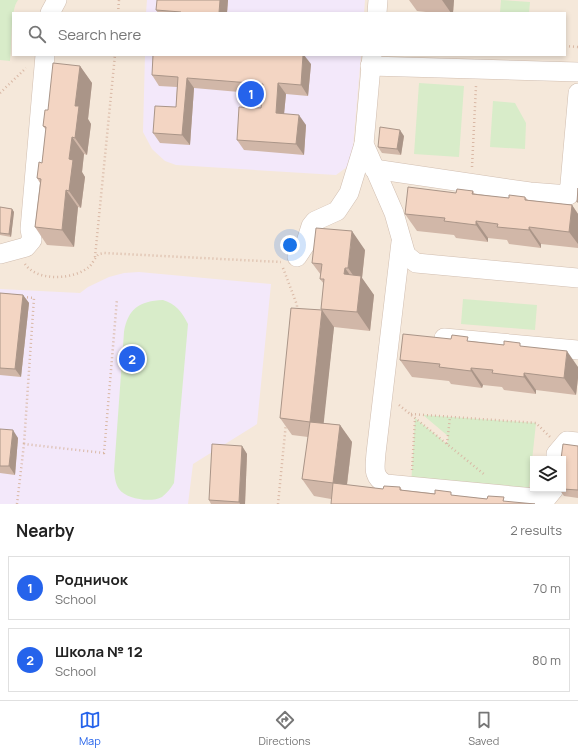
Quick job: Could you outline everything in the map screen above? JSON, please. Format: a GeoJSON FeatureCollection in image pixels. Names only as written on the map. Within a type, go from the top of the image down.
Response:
{"type":"FeatureCollection","features":[{"type":"Feature","properties":{"kind":"lane"},"geometry":{"type":"LineString","coordinates":[[51,12],[58,0]]}},
{"type":"Feature","properties":{"kind":"lane"},"geometry":{"type":"LineString","coordinates":[[376,12],[378,0]]}},
{"type":"Feature","properties":{"kind":"lane"},"geometry":{"type":"LineString","coordinates":[[5,253],[26,247],[32,240],[30,229],[46,56]]}},
{"type":"Feature","properties":{"kind":"lane"},"geometry":{"type":"LineString","coordinates":[[289,260],[305,245],[311,226],[315,221],[337,211],[349,193],[364,144],[371,61],[477,70],[578,72]]}},
{"type":"Feature","properties":{"kind":"lane"},"geometry":{"type":"LineString","coordinates":[[374,169],[530,192],[570,195],[578,93]]}},
{"type":"Feature","properties":{"kind":"lane"},"geometry":{"type":"LineString","coordinates":[[364,144],[394,213],[401,242],[406,255],[416,263],[578,278]]}},
{"type":"Feature","properties":{"kind":"lane"},"geometry":{"type":"LineString","coordinates":[[401,242],[398,334],[383,392],[375,474],[378,480],[386,484],[546,499],[552,492]]}},
{"type":"Feature","properties":{"kind":"lane"},"geometry":{"type":"LineString","coordinates":[[429,337],[578,350]]}},
{"type":"Feature","properties":{"kind":"path"},"geometry":{"type":"LineString","coordinates":[[118,12],[119,0]]}},
{"type":"Feature","properties":{"kind":"path"},"geometry":{"type":"LineString","coordinates":[[566,46],[578,47]]}},
{"type":"Feature","properties":{"kind":"path"},"geometry":{"type":"LineString","coordinates":[[94,260],[115,56]]}},
{"type":"Feature","properties":{"kind":"path"},"geometry":{"type":"LineString","coordinates":[[0,93],[28,66]]}},
{"type":"Feature","properties":{"kind":"path"},"geometry":{"type":"LineString","coordinates":[[471,183],[477,70]]}},
{"type":"Feature","properties":{"kind":"path"},"geometry":{"type":"LineString","coordinates":[[5,253],[23,259],[28,269],[34,273],[51,276],[75,274],[90,266],[99,254],[104,253],[289,260],[297,305],[296,313]]}},
{"type":"Feature","properties":{"kind":"path"},"geometry":{"type":"LineString","coordinates":[[17,504],[24,444],[34,298],[21,297]]}},
{"type":"Feature","properties":{"kind":"path"},"geometry":{"type":"LineString","coordinates":[[24,444],[104,453],[117,299]]}},
{"type":"Feature","properties":{"kind":"path"},"geometry":{"type":"LineString","coordinates":[[383,392],[490,479]]}},
{"type":"Feature","properties":{"kind":"path"},"geometry":{"type":"LineString","coordinates":[[410,414],[536,423],[565,450]]}},
{"type":"Feature","properties":{"kind":"path"},"geometry":{"type":"LineString","coordinates":[[278,504],[286,417]]}},
{"type":"Feature","properties":{"kind":"path"},"geometry":{"type":"LineString","coordinates":[[447,444],[450,417]]}},
{"type":"Feature","properties":{"kind":"path"},"geometry":{"type":"LineString","coordinates":[[411,486],[415,418]]}},
{"type":"Feature","properties":{"kind":"shaded area"},"geometry":{"type":"Polygon","coordinates":[[[0,0],[578,0],[578,504],[0,504],[0,0]]]}},
{"type":"Feature","properties":{"kind":"shaded area"},"geometry":{"type":"Polygon","coordinates":[[[147,0],[365,0],[364,12],[146,12],[147,0]]]}},
{"type":"Feature","properties":{"kind":"shaded area"},"geometry":{"type":"Polygon","coordinates":[[[145,56],[361,56],[352,159],[347,167],[336,175],[176,165],[165,161],[152,149],[143,132],[145,56]]]}},
{"type":"Feature","properties":{"kind":"shaded area"},"geometry":{"type":"Polygon","coordinates":[[[139,272],[271,284],[257,424],[193,464],[188,504],[0,504],[0,289],[80,293],[88,287],[109,277],[124,273],[139,272]]]}},
{"type":"Feature","properties":{"kind":"green space"},"geometry":{"type":"Polygon","coordinates":[[[0,0],[18,0],[15,5],[14,12],[12,12],[10,61],[0,60],[0,0]]]}},
{"type":"Feature","properties":{"kind":"green space"},"geometry":{"type":"Polygon","coordinates":[[[501,0],[530,2],[529,12],[500,12],[501,0]]]}},
{"type":"Feature","properties":{"kind":"green space"},"geometry":{"type":"Polygon","coordinates":[[[419,83],[464,86],[459,157],[414,154],[419,83]]]}},
{"type":"Feature","properties":{"kind":"green space"},"geometry":{"type":"Polygon","coordinates":[[[493,101],[515,103],[526,123],[525,149],[490,147],[493,101]]]}},
{"type":"Feature","properties":{"kind":"green space"},"geometry":{"type":"Polygon","coordinates":[[[463,299],[537,305],[535,330],[461,324],[463,299]]]}},
{"type":"Feature","properties":{"kind":"green space"},"geometry":{"type":"Polygon","coordinates":[[[163,300],[172,304],[178,309],[188,324],[174,483],[162,497],[152,500],[145,500],[133,498],[122,492],[115,480],[114,471],[124,332],[128,317],[136,308],[147,302],[163,300]]]}},
{"type":"Feature","properties":{"kind":"green space"},"geometry":{"type":"Polygon","coordinates":[[[423,415],[536,423],[532,456],[530,456],[528,498],[411,486],[415,418],[447,444],[448,436],[423,415]]]}},
{"type":"Feature","properties":{"kind":"building"},"geometry":{"type":"Polygon","coordinates":[[[157,0],[220,0],[219,12],[181,12],[156,10],[157,0]]]}},
{"type":"Feature","properties":{"kind":"building"},"geometry":{"type":"Polygon","coordinates":[[[153,56],[303,56],[301,85],[278,83],[276,113],[299,115],[296,144],[237,140],[239,107],[261,108],[263,84],[187,78],[182,135],[153,133],[155,106],[176,107],[178,77],[152,75],[153,56]]]}},
{"type":"Feature","properties":{"kind":"building"},"geometry":{"type":"Polygon","coordinates":[[[53,63],[80,66],[75,106],[79,106],[75,138],[72,137],[69,159],[73,160],[69,191],[66,190],[62,230],[35,227],[41,179],[37,178],[39,162],[42,163],[46,127],[43,126],[45,110],[48,110],[53,63]]]}},
{"type":"Feature","properties":{"kind":"building"},"geometry":{"type":"Polygon","coordinates":[[[380,127],[400,130],[397,149],[378,147],[380,127]]]}},
{"type":"Feature","properties":{"kind":"building"},"geometry":{"type":"Polygon","coordinates":[[[408,187],[456,193],[457,189],[473,191],[472,194],[509,198],[509,195],[525,197],[525,200],[572,205],[569,232],[529,227],[529,230],[497,227],[498,224],[476,221],[476,225],[444,221],[445,218],[405,214],[408,187]]]}},
{"type":"Feature","properties":{"kind":"building"},"geometry":{"type":"Polygon","coordinates":[[[0,207],[12,209],[9,234],[0,233],[0,207]]]}},
{"type":"Feature","properties":{"kind":"building"},"geometry":{"type":"Polygon","coordinates":[[[316,228],[352,231],[348,268],[345,268],[344,274],[361,276],[357,312],[321,309],[324,279],[320,279],[322,264],[312,263],[316,228]]]}},
{"type":"Feature","properties":{"kind":"building"},"geometry":{"type":"Polygon","coordinates":[[[0,293],[23,295],[15,369],[0,368],[0,293]]]}},
{"type":"Feature","properties":{"kind":"building"},"geometry":{"type":"Polygon","coordinates":[[[291,308],[322,310],[310,422],[280,418],[291,308]]]}},
{"type":"Feature","properties":{"kind":"building"},"geometry":{"type":"Polygon","coordinates":[[[403,334],[451,339],[452,335],[468,337],[467,341],[504,345],[504,341],[520,343],[520,346],[567,351],[564,378],[524,373],[524,377],[492,373],[493,370],[471,368],[471,371],[439,367],[440,364],[400,360],[403,334]]]}},
{"type":"Feature","properties":{"kind":"building"},"geometry":{"type":"Polygon","coordinates":[[[310,422],[340,425],[333,483],[302,479],[310,422]]]}},
{"type":"Feature","properties":{"kind":"building"},"geometry":{"type":"Polygon","coordinates":[[[0,429],[13,430],[9,466],[0,466],[0,429]]]}},
{"type":"Feature","properties":{"kind":"building"},"geometry":{"type":"Polygon","coordinates":[[[212,444],[242,446],[239,502],[209,500],[212,444]]]}},
{"type":"Feature","properties":{"kind":"building"},"geometry":{"type":"Polygon","coordinates":[[[563,444],[578,446],[578,490],[566,489],[566,456],[561,456],[563,444]]]}},
{"type":"Feature","properties":{"kind":"building"},"geometry":{"type":"Polygon","coordinates":[[[333,483],[383,489],[384,486],[400,487],[400,490],[435,494],[435,490],[451,492],[451,495],[487,499],[488,496],[504,497],[503,501],[535,504],[331,504],[333,483]]]}},
{"type":"Feature","properties":{"kind":"place","name":"Родничок"},"geometry":{"type":"Point","coordinates":[251,94]}},
{"type":"Feature","properties":{"kind":"place","name":"Школа № 12"},"geometry":{"type":"Point","coordinates":[132,359]}}]}
